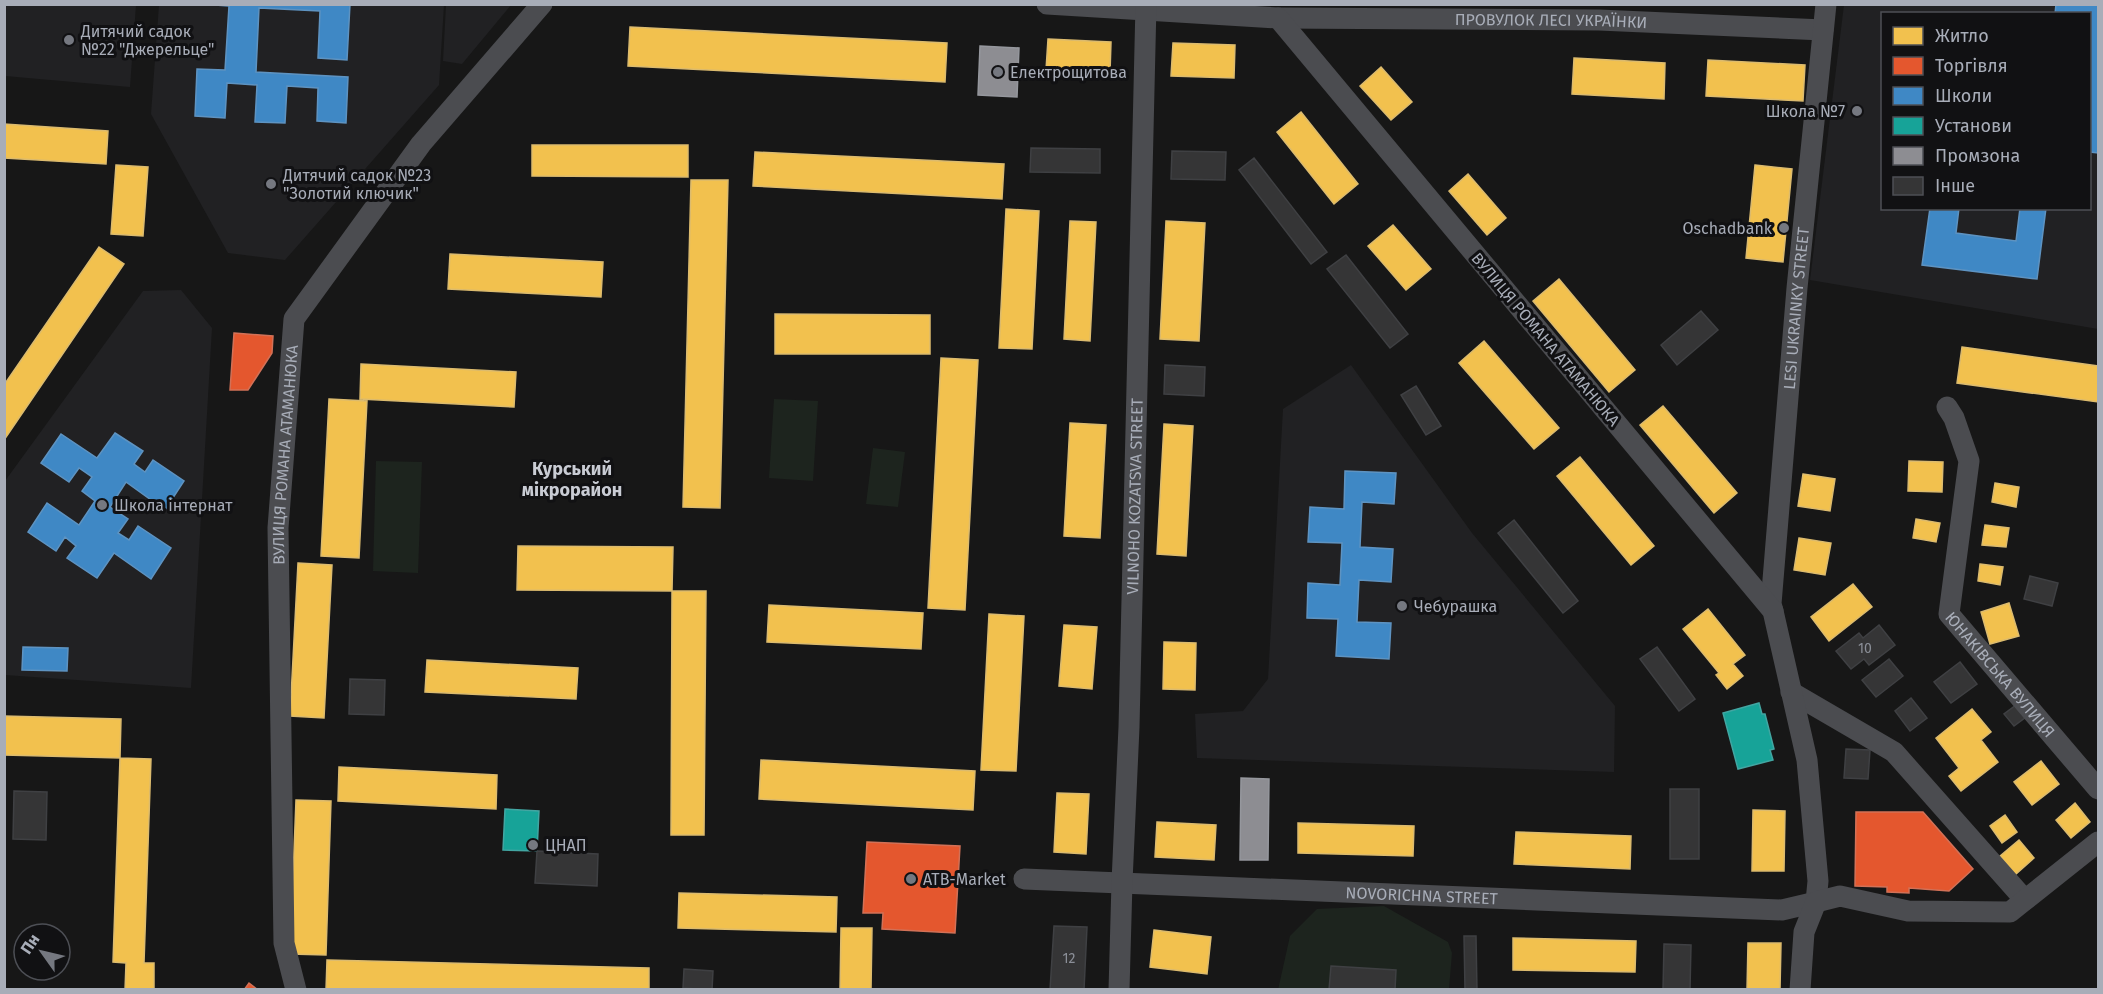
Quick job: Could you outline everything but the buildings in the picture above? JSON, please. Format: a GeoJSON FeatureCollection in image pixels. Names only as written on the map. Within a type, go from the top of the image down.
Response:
{"type":"FeatureCollection","features":[{"type":"Feature","properties":{"kind":"street","name":"ВУЛИЦЯ РОМАНА АТАМАНЮКА"},"geometry":{"type":"LineString","coordinates":[[296,990],[284,943],[278,539],[294,319],[421,144],[542,4]]}},
{"type":"Feature","properties":{"kind":"street"},"geometry":{"type":"LineString","coordinates":[[1047,4],[1145,8],[1278,18]]}},
{"type":"Feature","properties":{"kind":"street","name":"LESI UKRAINKY STREET"},"geometry":{"type":"LineString","coordinates":[[1773,611],[1771,604],[1797,288],[1826,4]]}},
{"type":"Feature","properties":{"kind":"street","name":"VILNOHO KOZATSVA STREET"},"geometry":{"type":"LineString","coordinates":[[1119,990],[1129,727],[1145,8]]}},
{"type":"Feature","properties":{"kind":"street","name":"ВУЛИЦЯ РОМАНА АТАМАНЮКА"},"geometry":{"type":"LineString","coordinates":[[1278,18],[1773,611],[1806,760],[1818,881],[1816,902],[1804,932],[1800,990]]}},
{"type":"Feature","properties":{"kind":"street","name":"ПРОВУЛОК ЛЕСІ УКРАЇНКИ"},"geometry":{"type":"LineString","coordinates":[[1278,18],[1599,20],[1823,30]]}},
{"type":"Feature","properties":{"kind":"street","name":"ЮНАКІВСЬКА ВУЛИЦЯ"},"geometry":{"type":"LineString","coordinates":[[1947,407],[1954,418],[1969,460],[1949,614],[2098,789]]}},
{"type":"Feature","properties":{"kind":"street"},"geometry":{"type":"LineString","coordinates":[[1791,692],[1894,752],[2017,906]]}},
{"type":"Feature","properties":{"kind":"street"},"geometry":{"type":"LineString","coordinates":[[1816,902],[1840,896],[1908,911],[2017,906],[2098,842]]}},
{"type":"Feature","properties":{"kind":"street","name":"NOVORICHNA STREET"},"geometry":{"type":"LineString","coordinates":[[1024,879],[1782,910],[1816,902]]}},
{"type":"Feature","properties":{"kind":"shaded area"},"geometry":{"type":"Polygon","coordinates":[[[446,4],[511,5],[462,64],[443,61],[446,4]]]}},
{"type":"Feature","properties":{"kind":"shaded area","name":"Дитячий садок №22 \"Джерельце\""},"geometry":{"type":"Polygon","coordinates":[[[4,5],[136,5],[130,87],[5,76],[4,5]]]}},
{"type":"Feature","properties":{"kind":"shaded area","name":"Дитячий садок №23 \"Золотий ключик\""},"geometry":{"type":"Polygon","coordinates":[[[159,5],[444,5],[439,85],[285,260],[228,253],[151,114],[159,5]]]}},
{"type":"Feature","properties":{"kind":"shaded area","name":"Школа №7"},"geometry":{"type":"Polygon","coordinates":[[[1844,5],[2098,5],[2098,329],[1810,280],[1844,5]]]}},
{"type":"Feature","properties":{"kind":"shaded area"},"geometry":{"type":"Polygon","coordinates":[[[181,290],[212,328],[191,688],[5,675],[5,481],[143,291],[181,290]]]}},
{"type":"Feature","properties":{"kind":"shaded area","name":"Чебурашка"},"geometry":{"type":"Polygon","coordinates":[[[1351,365],[1472,533],[1615,706],[1614,772],[1197,758],[1195,714],[1243,711],[1268,679],[1283,409],[1351,365]]]}},
{"type":"Feature","properties":{"kind":"shaded area"},"geometry":{"type":"Polygon","coordinates":[[[774,399],[818,401],[813,481],[769,478],[774,399]]]}},
{"type":"Feature","properties":{"kind":"shaded area"},"geometry":{"type":"Polygon","coordinates":[[[873,448],[905,452],[898,507],[866,504],[873,448]]]}},
{"type":"Feature","properties":{"kind":"shaded area"},"geometry":{"type":"Polygon","coordinates":[[[376,461],[422,462],[418,573],[373,571],[376,461]]]}},
{"type":"Feature","properties":{"kind":"shaded area"},"geometry":{"type":"Polygon","coordinates":[[[1384,906],[1448,942],[1452,953],[1449,989],[1278,990],[1290,936],[1317,909],[1384,906]]]}},
{"type":"Feature","properties":{"kind":"place","name":"Дитячий садок №22 \"Джерельце\""},"geometry":{"type":"Point","coordinates":[69,40]}},
{"type":"Feature","properties":{"kind":"place","name":"Електрощитова"},"geometry":{"type":"Point","coordinates":[998,72]}},
{"type":"Feature","properties":{"kind":"place","name":"Школа №7"},"geometry":{"type":"Point","coordinates":[1857,111]}},
{"type":"Feature","properties":{"kind":"place","name":"Дитячий садок №23 \"Золотий ключик\""},"geometry":{"type":"Point","coordinates":[271,184]}},
{"type":"Feature","properties":{"kind":"place","name":"Oschadbank"},"geometry":{"type":"Point","coordinates":[1784,228]}},
{"type":"Feature","properties":{"kind":"place","name":"Школа інтернат"},"geometry":{"type":"Point","coordinates":[102,505]}},
{"type":"Feature","properties":{"kind":"place","name":"Чебурашка"},"geometry":{"type":"Point","coordinates":[1402,606]}},
{"type":"Feature","properties":{"kind":"place","name":"ЦНАП"},"geometry":{"type":"Point","coordinates":[533,845]}},
{"type":"Feature","properties":{"kind":"place","name":"ATB-Market"},"geometry":{"type":"Point","coordinates":[911,879]}},
{"type":"Feature","properties":{"kind":"district","name":"Курський мікрорайон"},"geometry":{"type":"Point","coordinates":[572,479]}}]}
